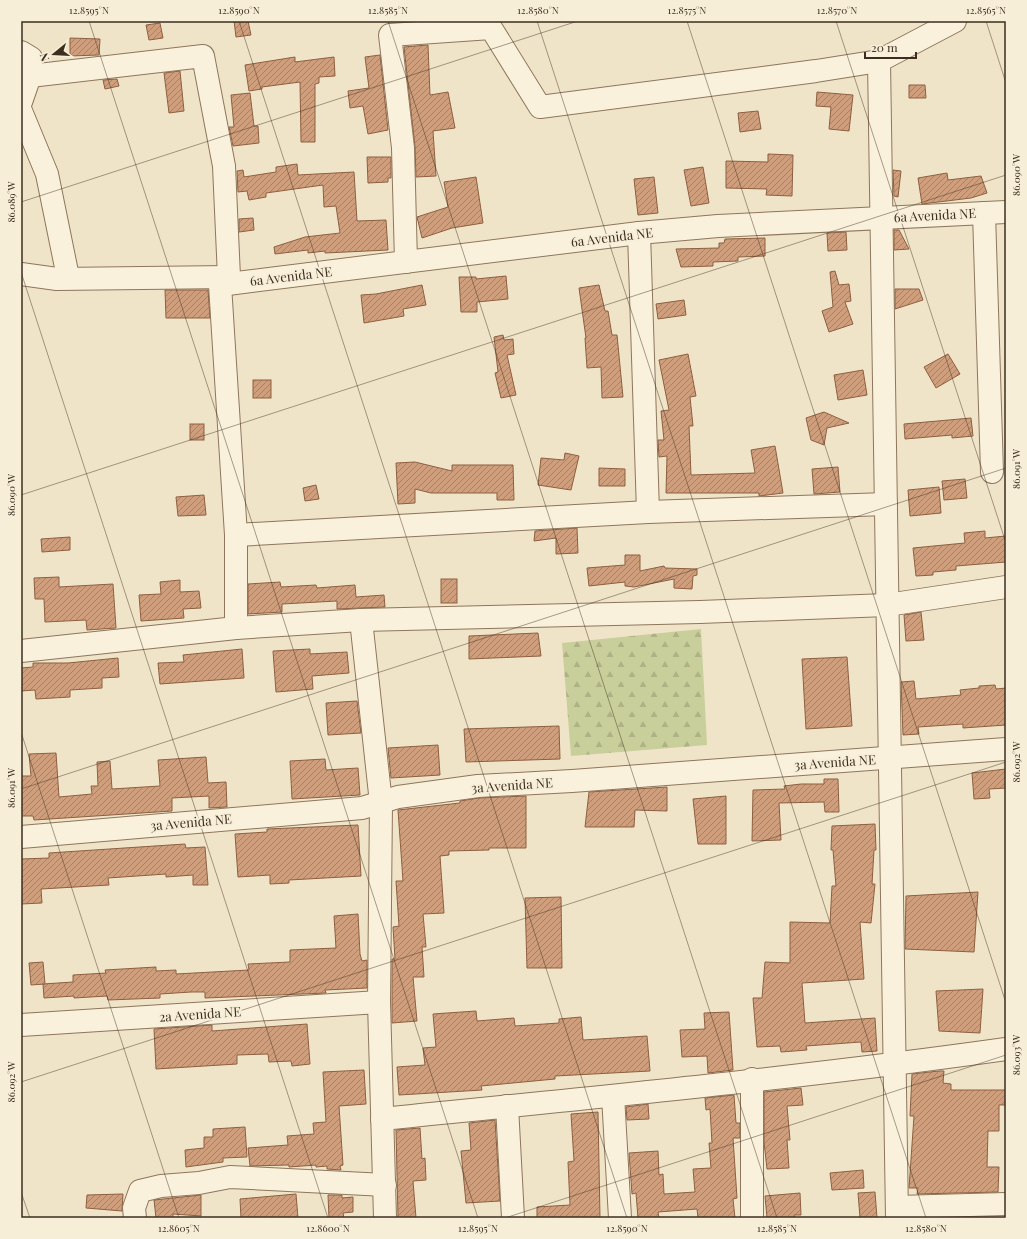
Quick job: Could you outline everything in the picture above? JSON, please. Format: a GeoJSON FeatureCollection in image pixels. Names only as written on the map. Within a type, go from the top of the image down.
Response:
{"type":"FeatureCollection","features":[{"type":"Feature","properties":{"kind":"street"},"geometry":{"type":"LineString","coordinates":[[406,262],[403,148],[390,35],[491,28],[540,107],[816,71],[879,61],[955,21]]}},
{"type":"Feature","properties":{"kind":"street"},"geometry":{"type":"LineString","coordinates":[[21,52],[30,58],[30,76],[21,102]]}},
{"type":"Feature","properties":{"kind":"street"},"geometry":{"type":"LineString","coordinates":[[30,76],[203,56],[224,166],[225,281],[236,535],[236,628]]}},
{"type":"Feature","properties":{"kind":"street"},"geometry":{"type":"LineString","coordinates":[[879,61],[897,1212],[1006,1204]]}},
{"type":"Feature","properties":{"kind":"street"},"geometry":{"type":"LineString","coordinates":[[21,111],[48,174],[68,277]]}},
{"type":"Feature","properties":{"kind":"street","name":"6a Avenida NE"},"geometry":{"type":"LineString","coordinates":[[21,274],[57,279],[68,277],[225,281],[406,262],[639,233],[718,226],[1006,212]]}},
{"type":"Feature","properties":{"kind":"street"},"geometry":{"type":"LineString","coordinates":[[984,213],[992,472]]}},
{"type":"Feature","properties":{"kind":"street"},"geometry":{"type":"LineString","coordinates":[[639,233],[648,512]]}},
{"type":"Feature","properties":{"kind":"street"},"geometry":{"type":"LineString","coordinates":[[236,535],[648,512],[886,504]]}},
{"type":"Feature","properties":{"kind":"street"},"geometry":{"type":"LineString","coordinates":[[21,651],[236,628],[361,620],[700,612],[887,604],[1006,587]]}},
{"type":"Feature","properties":{"kind":"street"},"geometry":{"type":"LineString","coordinates":[[361,620],[381,803],[379,1002],[385,1218]]}},
{"type":"Feature","properties":{"kind":"street","name":"3a Avenida NE"},"geometry":{"type":"LineString","coordinates":[[21,837],[362,808],[398,797],[478,786],[889,759],[1006,749]]}},
{"type":"Feature","properties":{"kind":"street","name":"2a Avenida NE"},"geometry":{"type":"LineString","coordinates":[[21,1025],[379,1002]]}},
{"type":"Feature","properties":{"kind":"street"},"geometry":{"type":"LineString","coordinates":[[382,1118],[613,1096],[894,1065],[1006,1049]]}},
{"type":"Feature","properties":{"kind":"street"},"geometry":{"type":"LineString","coordinates":[[752,1080],[752,1218]]}},
{"type":"Feature","properties":{"kind":"street"},"geometry":{"type":"LineString","coordinates":[[613,1096],[620,1218]]}},
{"type":"Feature","properties":{"kind":"street"},"geometry":{"type":"LineString","coordinates":[[507,1106],[513,1218]]}},
{"type":"Feature","properties":{"kind":"street"},"geometry":{"type":"LineString","coordinates":[[135,1218],[134,1208],[140,1191],[161,1186],[199,1183],[230,1178],[385,1185]]}},
{"type":"Feature","properties":{"kind":"green space"},"geometry":{"type":"Polygon","coordinates":[[[701,629],[707,745],[571,756],[562,643],[701,629]]]}},
{"type":"Feature","properties":{"kind":"building"},"geometry":{"type":"Polygon","coordinates":[[[234,21],[248,21],[251,35],[236,37],[234,21]]]}},
{"type":"Feature","properties":{"kind":"building"},"geometry":{"type":"Polygon","coordinates":[[[160,23],[163,38],[149,40],[146,25],[160,23]]]}},
{"type":"Feature","properties":{"kind":"building"},"geometry":{"type":"Polygon","coordinates":[[[70,38],[100,39],[99,55],[70,56],[70,38]]]}},
{"type":"Feature","properties":{"kind":"building"},"geometry":{"type":"Polygon","coordinates":[[[428,45],[430,95],[448,92],[455,128],[433,131],[436,176],[416,177],[415,147],[404,47],[428,45]]]}},
{"type":"Feature","properties":{"kind":"building"},"geometry":{"type":"Polygon","coordinates":[[[380,55],[388,130],[368,134],[363,106],[350,108],[348,91],[369,88],[365,57],[380,55]]]}},
{"type":"Feature","properties":{"kind":"building"},"geometry":{"type":"Polygon","coordinates":[[[295,57],[295,62],[334,57],[335,76],[319,77],[319,83],[315,84],[315,142],[301,142],[300,82],[262,87],[262,89],[249,91],[245,65],[295,57]]]}},
{"type":"Feature","properties":{"kind":"building"},"geometry":{"type":"Polygon","coordinates":[[[180,71],[184,111],[169,113],[164,73],[180,71]]]}},
{"type":"Feature","properties":{"kind":"building"},"geometry":{"type":"Polygon","coordinates":[[[117,79],[119,86],[105,89],[103,80],[117,79]]]}},
{"type":"Feature","properties":{"kind":"building"},"geometry":{"type":"Polygon","coordinates":[[[909,85],[925,85],[926,98],[909,98],[909,85]]]}},
{"type":"Feature","properties":{"kind":"building"},"geometry":{"type":"Polygon","coordinates":[[[817,92],[853,95],[849,131],[829,129],[831,107],[816,106],[817,92]]]}},
{"type":"Feature","properties":{"kind":"building"},"geometry":{"type":"Polygon","coordinates":[[[250,93],[254,126],[258,126],[259,143],[233,146],[229,127],[234,127],[231,95],[250,93]]]}},
{"type":"Feature","properties":{"kind":"building"},"geometry":{"type":"Polygon","coordinates":[[[758,111],[761,129],[740,132],[738,113],[758,111]]]}},
{"type":"Feature","properties":{"kind":"building"},"geometry":{"type":"Polygon","coordinates":[[[768,154],[793,155],[792,196],[766,195],[767,189],[726,188],[726,161],[768,162],[768,154]]]}},
{"type":"Feature","properties":{"kind":"building"},"geometry":{"type":"Polygon","coordinates":[[[367,157],[391,157],[391,178],[388,178],[388,182],[368,183],[367,157]]]}},
{"type":"Feature","properties":{"kind":"building"},"geometry":{"type":"Polygon","coordinates":[[[297,164],[298,175],[354,172],[357,221],[386,220],[388,250],[325,253],[325,251],[308,253],[308,250],[275,254],[274,247],[305,237],[340,233],[336,206],[324,207],[323,185],[266,193],[266,197],[249,200],[247,191],[238,192],[237,171],[243,170],[244,177],[276,172],[276,167],[297,164]]]}},
{"type":"Feature","properties":{"kind":"building"},"geometry":{"type":"Polygon","coordinates":[[[703,167],[709,203],[691,206],[684,170],[703,167]]]}},
{"type":"Feature","properties":{"kind":"building"},"geometry":{"type":"Polygon","coordinates":[[[893,170],[901,171],[898,197],[894,196],[893,170]]]}},
{"type":"Feature","properties":{"kind":"building"},"geometry":{"type":"Polygon","coordinates":[[[947,173],[948,180],[981,176],[987,193],[971,198],[922,204],[918,178],[947,173]]]}},
{"type":"Feature","properties":{"kind":"building"},"geometry":{"type":"Polygon","coordinates":[[[476,177],[483,223],[452,228],[422,238],[417,217],[448,207],[444,182],[476,177]]]}},
{"type":"Feature","properties":{"kind":"building"},"geometry":{"type":"Polygon","coordinates":[[[654,177],[658,213],[638,215],[634,179],[654,177]]]}},
{"type":"Feature","properties":{"kind":"building"},"geometry":{"type":"Polygon","coordinates":[[[253,218],[254,230],[239,232],[239,219],[253,218]]]}},
{"type":"Feature","properties":{"kind":"building"},"geometry":{"type":"Polygon","coordinates":[[[894,230],[899,230],[909,249],[894,250],[894,230]]]}},
{"type":"Feature","properties":{"kind":"building"},"geometry":{"type":"Polygon","coordinates":[[[846,232],[847,250],[828,251],[827,233],[846,232]]]}},
{"type":"Feature","properties":{"kind":"building"},"geometry":{"type":"Polygon","coordinates":[[[765,238],[765,256],[738,257],[738,261],[713,262],[713,266],[681,267],[676,249],[719,248],[719,243],[724,243],[725,239],[765,238]]]}},
{"type":"Feature","properties":{"kind":"building"},"geometry":{"type":"Polygon","coordinates":[[[835,271],[839,285],[849,284],[851,301],[845,302],[853,324],[829,332],[822,311],[833,307],[830,272],[835,271]]]}},
{"type":"Feature","properties":{"kind":"building"},"geometry":{"type":"Polygon","coordinates":[[[506,276],[508,299],[477,302],[477,312],[461,312],[459,277],[476,277],[476,279],[506,276]]]}},
{"type":"Feature","properties":{"kind":"building"},"geometry":{"type":"Polygon","coordinates":[[[422,285],[426,305],[403,309],[404,316],[364,323],[361,295],[376,294],[422,285]]]}},
{"type":"Feature","properties":{"kind":"building"},"geometry":{"type":"Polygon","coordinates":[[[599,285],[605,311],[608,311],[612,335],[617,335],[623,397],[602,398],[601,367],[587,368],[586,338],[579,288],[599,285]]]}},
{"type":"Feature","properties":{"kind":"building"},"geometry":{"type":"Polygon","coordinates":[[[895,289],[919,289],[923,300],[895,309],[895,289]]]}},
{"type":"Feature","properties":{"kind":"building"},"geometry":{"type":"Polygon","coordinates":[[[165,290],[208,290],[210,318],[166,318],[165,290]]]}},
{"type":"Feature","properties":{"kind":"building"},"geometry":{"type":"Polygon","coordinates":[[[684,300],[686,315],[658,319],[656,304],[684,300]]]}},
{"type":"Feature","properties":{"kind":"building"},"geometry":{"type":"Polygon","coordinates":[[[503,335],[504,340],[513,339],[514,354],[507,355],[516,395],[501,398],[495,373],[498,372],[494,337],[503,335]]]}},
{"type":"Feature","properties":{"kind":"building"},"geometry":{"type":"Polygon","coordinates":[[[688,354],[696,396],[690,397],[693,426],[689,426],[691,475],[755,473],[751,450],[775,446],[783,493],[759,496],[759,493],[666,493],[667,456],[659,457],[658,440],[664,440],[661,411],[669,410],[659,360],[688,354]]]}},
{"type":"Feature","properties":{"kind":"building"},"geometry":{"type":"Polygon","coordinates":[[[948,354],[960,374],[936,388],[924,367],[948,354]]]}},
{"type":"Feature","properties":{"kind":"building"},"geometry":{"type":"Polygon","coordinates":[[[863,370],[867,395],[838,400],[834,375],[863,370]]]}},
{"type":"Feature","properties":{"kind":"building"},"geometry":{"type":"Polygon","coordinates":[[[253,380],[271,380],[271,398],[253,398],[253,380]]]}},
{"type":"Feature","properties":{"kind":"building"},"geometry":{"type":"Polygon","coordinates":[[[824,412],[849,423],[827,428],[824,445],[811,440],[806,418],[824,412]]]}},
{"type":"Feature","properties":{"kind":"building"},"geometry":{"type":"Polygon","coordinates":[[[971,418],[973,436],[952,438],[952,435],[905,439],[904,424],[971,418]]]}},
{"type":"Feature","properties":{"kind":"building"},"geometry":{"type":"Polygon","coordinates":[[[190,424],[204,424],[204,440],[190,440],[190,424]]]}},
{"type":"Feature","properties":{"kind":"building"},"geometry":{"type":"Polygon","coordinates":[[[565,453],[579,456],[571,490],[538,485],[541,458],[564,460],[565,453]]]}},
{"type":"Feature","properties":{"kind":"building"},"geometry":{"type":"Polygon","coordinates":[[[415,462],[452,471],[452,465],[513,465],[514,500],[497,500],[497,493],[431,493],[415,489],[415,503],[398,504],[396,463],[415,462]]]}},
{"type":"Feature","properties":{"kind":"building"},"geometry":{"type":"Polygon","coordinates":[[[838,467],[840,492],[814,494],[812,469],[838,467]]]}},
{"type":"Feature","properties":{"kind":"building"},"geometry":{"type":"Polygon","coordinates":[[[599,468],[625,469],[625,486],[599,486],[599,468]]]}},
{"type":"Feature","properties":{"kind":"building"},"geometry":{"type":"Polygon","coordinates":[[[965,479],[967,498],[944,500],[942,481],[965,479]]]}},
{"type":"Feature","properties":{"kind":"building"},"geometry":{"type":"Polygon","coordinates":[[[316,485],[319,499],[305,501],[303,488],[316,485]]]}},
{"type":"Feature","properties":{"kind":"building"},"geometry":{"type":"Polygon","coordinates":[[[939,487],[941,513],[910,516],[908,490],[939,487]]]}},
{"type":"Feature","properties":{"kind":"building"},"geometry":{"type":"Polygon","coordinates":[[[204,495],[206,515],[178,516],[176,497],[204,495]]]}},
{"type":"Feature","properties":{"kind":"building"},"geometry":{"type":"Polygon","coordinates":[[[577,528],[578,553],[556,554],[556,538],[534,541],[535,531],[577,528]]]}},
{"type":"Feature","properties":{"kind":"building"},"geometry":{"type":"Polygon","coordinates":[[[985,531],[985,538],[1006,536],[1006,562],[956,566],[956,570],[933,572],[933,575],[916,576],[913,548],[965,543],[964,533],[985,531]]]}},
{"type":"Feature","properties":{"kind":"building"},"geometry":{"type":"Polygon","coordinates":[[[70,537],[70,550],[42,552],[41,539],[70,537]]]}},
{"type":"Feature","properties":{"kind":"building"},"geometry":{"type":"Polygon","coordinates":[[[625,555],[640,555],[640,571],[664,566],[665,568],[697,569],[697,575],[693,576],[692,589],[674,588],[674,579],[634,587],[625,586],[625,582],[589,586],[587,568],[625,565],[625,555]]]}},
{"type":"Feature","properties":{"kind":"building"},"geometry":{"type":"Polygon","coordinates":[[[59,577],[59,587],[113,584],[116,628],[87,630],[86,620],[45,622],[44,599],[35,599],[34,578],[59,577]]]}},
{"type":"Feature","properties":{"kind":"building"},"geometry":{"type":"Polygon","coordinates":[[[441,579],[457,579],[457,603],[441,603],[441,579]]]}},
{"type":"Feature","properties":{"kind":"building"},"geometry":{"type":"Polygon","coordinates":[[[180,580],[180,592],[199,591],[201,608],[183,609],[184,618],[141,621],[139,595],[161,594],[160,582],[180,580]]]}},
{"type":"Feature","properties":{"kind":"building"},"geometry":{"type":"Polygon","coordinates":[[[280,582],[281,587],[316,585],[317,588],[355,585],[356,597],[384,595],[385,607],[337,609],[337,601],[282,604],[282,612],[248,614],[248,584],[280,582]]]}},
{"type":"Feature","properties":{"kind":"building"},"geometry":{"type":"Polygon","coordinates":[[[921,612],[924,640],[906,641],[904,615],[921,612]]]}},
{"type":"Feature","properties":{"kind":"building"},"geometry":{"type":"Polygon","coordinates":[[[538,633],[541,656],[469,659],[469,636],[538,633]]]}},
{"type":"Feature","properties":{"kind":"building"},"geometry":{"type":"Polygon","coordinates":[[[242,649],[244,678],[160,684],[158,663],[184,662],[183,655],[242,649]]]}},
{"type":"Feature","properties":{"kind":"building"},"geometry":{"type":"Polygon","coordinates":[[[310,649],[310,654],[347,652],[349,673],[312,676],[313,689],[276,692],[273,651],[310,649]]]}},
{"type":"Feature","properties":{"kind":"building"},"geometry":{"type":"Polygon","coordinates":[[[847,657],[852,726],[806,729],[802,659],[847,657]]]}},
{"type":"Feature","properties":{"kind":"building"},"geometry":{"type":"Polygon","coordinates":[[[118,658],[119,677],[102,678],[102,688],[70,690],[70,697],[36,699],[35,690],[21,691],[21,668],[33,667],[33,663],[68,663],[118,658]]]}},
{"type":"Feature","properties":{"kind":"building"},"geometry":{"type":"Polygon","coordinates":[[[914,681],[916,699],[961,695],[960,690],[979,688],[979,686],[995,685],[996,689],[1006,688],[1006,725],[963,728],[963,724],[918,727],[919,734],[903,735],[901,682],[914,681]]]}},
{"type":"Feature","properties":{"kind":"building"},"geometry":{"type":"Polygon","coordinates":[[[357,701],[361,733],[328,735],[326,703],[357,701]]]}},
{"type":"Feature","properties":{"kind":"building"},"geometry":{"type":"Polygon","coordinates":[[[559,726],[560,759],[466,762],[464,729],[559,726]]]}},
{"type":"Feature","properties":{"kind":"building"},"geometry":{"type":"Polygon","coordinates":[[[438,745],[440,775],[391,778],[388,748],[438,745]]]}},
{"type":"Feature","properties":{"kind":"building"},"geometry":{"type":"Polygon","coordinates":[[[56,753],[59,797],[92,794],[91,786],[98,786],[97,762],[110,761],[112,789],[160,786],[158,760],[206,757],[208,783],[226,782],[227,807],[209,808],[209,796],[172,798],[172,811],[34,820],[33,816],[21,816],[21,776],[31,776],[29,754],[56,753]]]}},
{"type":"Feature","properties":{"kind":"building"},"geometry":{"type":"Polygon","coordinates":[[[325,759],[326,770],[358,768],[360,795],[292,799],[290,761],[325,759]]]}},
{"type":"Feature","properties":{"kind":"building"},"geometry":{"type":"Polygon","coordinates":[[[1006,769],[1006,788],[989,789],[990,798],[974,799],[972,773],[1006,769]]]}},
{"type":"Feature","properties":{"kind":"building"},"geometry":{"type":"Polygon","coordinates":[[[824,779],[838,779],[839,812],[825,812],[824,802],[779,803],[781,840],[752,841],[753,790],[785,789],[784,786],[801,784],[824,784],[824,779]]]}},
{"type":"Feature","properties":{"kind":"building"},"geometry":{"type":"Polygon","coordinates":[[[667,787],[667,811],[635,810],[634,827],[585,827],[589,792],[667,787]]]}},
{"type":"Feature","properties":{"kind":"building"},"geometry":{"type":"Polygon","coordinates":[[[526,796],[526,848],[489,848],[489,850],[449,851],[449,855],[440,856],[444,913],[423,914],[426,947],[422,947],[424,977],[413,977],[417,1021],[392,1023],[392,959],[395,959],[393,927],[399,926],[396,881],[403,881],[398,810],[460,803],[460,801],[479,798],[526,796]]]}},
{"type":"Feature","properties":{"kind":"building"},"geometry":{"type":"Polygon","coordinates":[[[726,796],[726,844],[698,844],[693,799],[726,796]]]}},
{"type":"Feature","properties":{"kind":"building"},"geometry":{"type":"Polygon","coordinates":[[[875,824],[876,850],[874,850],[872,884],[875,884],[871,923],[860,922],[864,979],[802,983],[805,1023],[875,1018],[877,1051],[862,1052],[861,1042],[806,1046],[807,1050],[781,1052],[780,1046],[757,1047],[753,998],[762,998],[765,962],[790,963],[790,922],[830,923],[832,886],[836,886],[833,850],[831,850],[832,826],[875,824]]]}},
{"type":"Feature","properties":{"kind":"building"},"geometry":{"type":"Polygon","coordinates":[[[358,825],[361,876],[289,880],[289,883],[270,884],[270,875],[238,877],[235,834],[267,832],[267,829],[358,825]]]}},
{"type":"Feature","properties":{"kind":"building"},"geometry":{"type":"Polygon","coordinates":[[[185,844],[186,848],[205,847],[208,885],[193,885],[193,875],[166,877],[166,874],[108,878],[109,885],[41,889],[42,903],[21,904],[21,859],[49,858],[49,853],[185,844]]]}},
{"type":"Feature","properties":{"kind":"building"},"geometry":{"type":"Polygon","coordinates":[[[978,892],[974,952],[905,949],[906,896],[978,892]]]}},
{"type":"Feature","properties":{"kind":"building"},"geometry":{"type":"Polygon","coordinates":[[[561,897],[562,968],[527,968],[525,898],[561,897]]]}},
{"type":"Feature","properties":{"kind":"building"},"geometry":{"type":"Polygon","coordinates":[[[358,914],[360,954],[362,961],[367,960],[367,988],[325,990],[326,993],[205,998],[205,992],[191,992],[160,994],[160,998],[108,1000],[107,996],[74,998],[74,996],[44,998],[43,984],[73,982],[73,975],[106,973],[105,970],[156,967],[156,971],[176,970],[176,974],[249,970],[248,964],[290,962],[290,950],[336,948],[334,916],[358,914]]]}},
{"type":"Feature","properties":{"kind":"building"},"geometry":{"type":"Polygon","coordinates":[[[43,962],[45,984],[31,985],[29,963],[43,962]]]}},
{"type":"Feature","properties":{"kind":"building"},"geometry":{"type":"Polygon","coordinates":[[[983,989],[980,1033],[939,1031],[936,991],[983,989]]]}},
{"type":"Feature","properties":{"kind":"building"},"geometry":{"type":"Polygon","coordinates":[[[476,1011],[477,1021],[514,1018],[515,1026],[559,1023],[559,1019],[581,1017],[583,1040],[647,1036],[650,1071],[555,1076],[555,1079],[481,1086],[482,1090],[399,1095],[397,1067],[425,1065],[423,1048],[436,1047],[433,1014],[476,1011]]]}},
{"type":"Feature","properties":{"kind":"building"},"geometry":{"type":"Polygon","coordinates":[[[729,1012],[733,1070],[708,1073],[707,1056],[682,1057],[680,1030],[705,1029],[704,1013],[729,1012]]]}},
{"type":"Feature","properties":{"kind":"building"},"geometry":{"type":"Polygon","coordinates":[[[307,1024],[310,1064],[292,1066],[291,1061],[269,1062],[268,1054],[237,1055],[237,1064],[156,1069],[154,1029],[212,1025],[212,1031],[307,1024]]]}},
{"type":"Feature","properties":{"kind":"building"},"geometry":{"type":"Polygon","coordinates":[[[364,1070],[366,1104],[339,1106],[343,1165],[340,1166],[341,1170],[327,1169],[327,1166],[316,1167],[316,1165],[289,1167],[289,1165],[250,1166],[248,1148],[288,1145],[287,1136],[314,1134],[313,1123],[326,1122],[323,1072],[364,1070]]]}},
{"type":"Feature","properties":{"kind":"building"},"geometry":{"type":"Polygon","coordinates":[[[944,1071],[943,1083],[951,1084],[951,1090],[1006,1090],[1006,1105],[999,1105],[999,1131],[988,1131],[987,1167],[999,1167],[998,1192],[917,1194],[918,1188],[909,1188],[914,1116],[910,1116],[912,1074],[944,1071]]]}},
{"type":"Feature","properties":{"kind":"building"},"geometry":{"type":"Polygon","coordinates":[[[801,1088],[803,1105],[787,1106],[790,1140],[787,1140],[789,1168],[767,1169],[764,1142],[764,1092],[801,1088]]]}},
{"type":"Feature","properties":{"kind":"building"},"geometry":{"type":"Polygon","coordinates":[[[734,1095],[736,1123],[740,1123],[740,1138],[733,1138],[737,1198],[733,1199],[735,1218],[698,1218],[697,1209],[658,1212],[659,1218],[638,1218],[636,1193],[632,1194],[629,1153],[658,1151],[659,1175],[663,1174],[664,1194],[695,1192],[693,1169],[711,1168],[709,1143],[712,1143],[710,1109],[706,1110],[705,1098],[734,1095]]]}},
{"type":"Feature","properties":{"kind":"building"},"geometry":{"type":"Polygon","coordinates":[[[648,1104],[649,1119],[627,1120],[626,1107],[648,1104]]]}},
{"type":"Feature","properties":{"kind":"building"},"geometry":{"type":"Polygon","coordinates":[[[598,1112],[600,1218],[537,1218],[537,1207],[570,1205],[568,1162],[574,1161],[571,1114],[598,1112]]]}},
{"type":"Feature","properties":{"kind":"building"},"geometry":{"type":"Polygon","coordinates":[[[495,1120],[500,1201],[466,1203],[461,1151],[471,1150],[469,1123],[495,1120]]]}},
{"type":"Feature","properties":{"kind":"building"},"geometry":{"type":"Polygon","coordinates":[[[245,1127],[247,1157],[223,1158],[223,1162],[186,1167],[185,1150],[204,1148],[204,1137],[213,1137],[213,1129],[245,1127]]]}},
{"type":"Feature","properties":{"kind":"building"},"geometry":{"type":"Polygon","coordinates":[[[420,1128],[422,1159],[425,1158],[426,1180],[413,1181],[416,1218],[398,1218],[396,1130],[420,1128]]]}},
{"type":"Feature","properties":{"kind":"building"},"geometry":{"type":"Polygon","coordinates":[[[863,1170],[864,1188],[832,1190],[830,1173],[863,1170]]]}},
{"type":"Feature","properties":{"kind":"building"},"geometry":{"type":"Polygon","coordinates":[[[875,1192],[877,1218],[860,1218],[858,1193],[875,1192]]]}},
{"type":"Feature","properties":{"kind":"building"},"geometry":{"type":"Polygon","coordinates":[[[800,1193],[801,1215],[794,1215],[795,1218],[767,1218],[765,1196],[800,1193]]]}},
{"type":"Feature","properties":{"kind":"building"},"geometry":{"type":"Polygon","coordinates":[[[123,1194],[122,1211],[86,1208],[87,1195],[123,1194]]]}},
{"type":"Feature","properties":{"kind":"building"},"geometry":{"type":"Polygon","coordinates":[[[296,1194],[298,1218],[241,1218],[240,1199],[296,1194]]]}},
{"type":"Feature","properties":{"kind":"building"},"geometry":{"type":"Polygon","coordinates":[[[201,1195],[201,1216],[173,1214],[173,1218],[156,1218],[154,1200],[201,1195]]]}},
{"type":"Feature","properties":{"kind":"building"},"geometry":{"type":"Polygon","coordinates":[[[328,1195],[342,1195],[342,1198],[353,1197],[353,1212],[343,1213],[344,1218],[329,1218],[328,1195]]]}}]}
